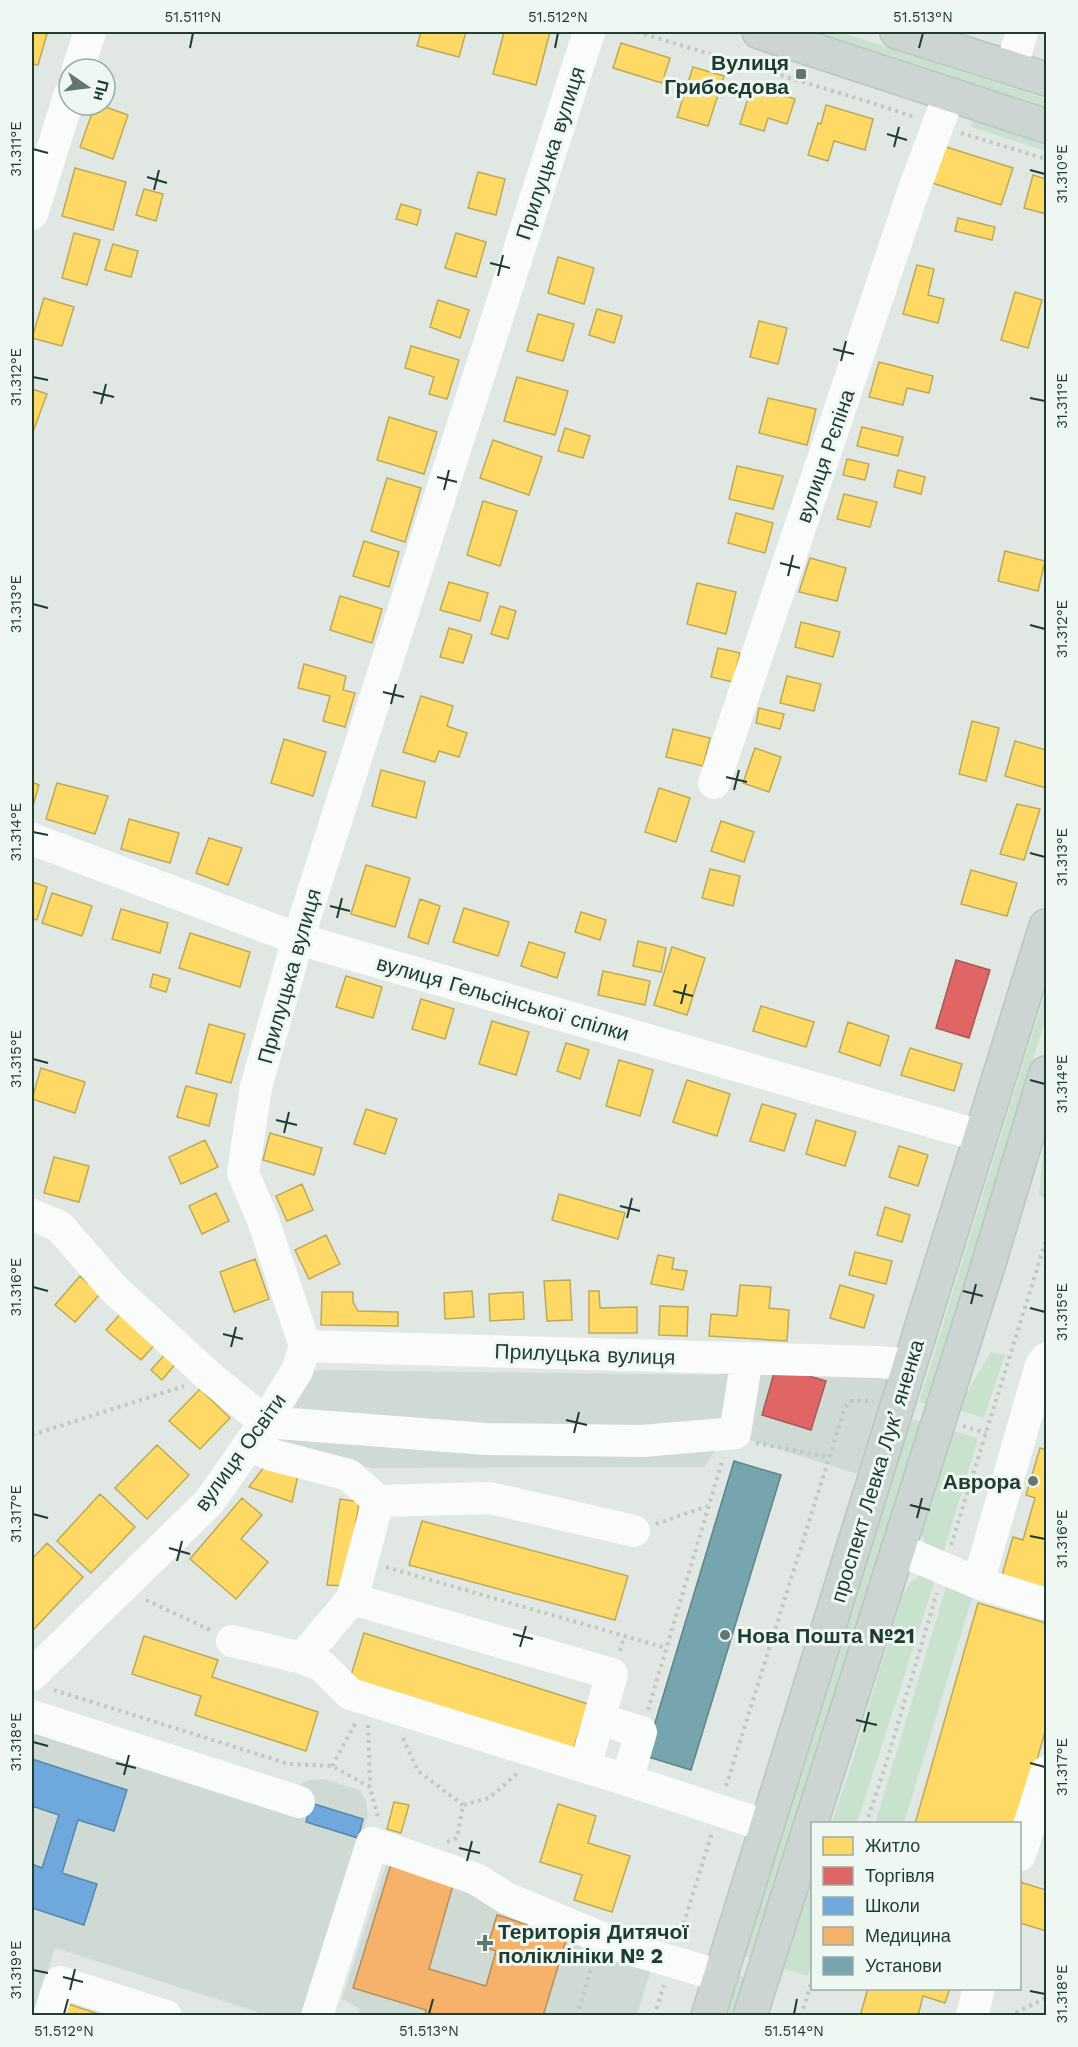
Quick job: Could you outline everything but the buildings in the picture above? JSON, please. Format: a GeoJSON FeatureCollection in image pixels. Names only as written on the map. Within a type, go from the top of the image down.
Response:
{"type":"FeatureCollection","features":[{"type":"Feature","properties":{"kind":"main road"},"geometry":{"type":"LineString","coordinates":[[759,32],[1047,126]]}},
{"type":"Feature","properties":{"kind":"main road"},"geometry":{"type":"LineString","coordinates":[[897,32],[1047,79]]}},
{"type":"Feature","properties":{"kind":"main road","name":"проспект Левка Лукʼяненка"},"geometry":{"type":"LineString","coordinates":[[708,2016],[1047,926]]}},
{"type":"Feature","properties":{"kind":"main road","name":"проспект Левка Лукʼяненка"},"geometry":{"type":"LineString","coordinates":[[811,1822],[1047,1072]]}},
{"type":"Feature","properties":{"kind":"main road","name":"проспект Левка Лукʼяненка"},"geometry":{"type":"LineString","coordinates":[[750,2016],[811,1824]]}},
{"type":"Feature","properties":{"kind":"street"},"geometry":{"type":"LineString","coordinates":[[82,57],[90,32]]}},
{"type":"Feature","properties":{"kind":"street","name":"Прилуцька вулиця"},"geometry":{"type":"LineString","coordinates":[[589,32],[298,939],[256,1087],[243,1173],[263,1220],[305,1346],[879,1362],[910,1365]]}},
{"type":"Feature","properties":{"kind":"street"},"geometry":{"type":"LineString","coordinates":[[1011,68],[1022,32]]}},
{"type":"Feature","properties":{"kind":"street","name":"вулиця Рєпіна"},"geometry":{"type":"LineString","coordinates":[[714,783],[908,207],[949,95]]}},
{"type":"Feature","properties":{"kind":"street"},"geometry":{"type":"LineString","coordinates":[[32,214],[62,117]]}},
{"type":"Feature","properties":{"kind":"street","name":"вулиця Гельсінської спілки"},"geometry":{"type":"LineString","coordinates":[[32,839],[298,939],[981,1136]]}},
{"type":"Feature","properties":{"kind":"street"},"geometry":{"type":"LineString","coordinates":[[32,1215],[59,1226],[113,1288],[211,1378],[257,1433],[272,1455],[349,1475],[378,1501],[490,1498],[633,1531]]}},
{"type":"Feature","properties":{"kind":"street","name":"вулиця Освіти"},"geometry":{"type":"LineString","coordinates":[[43,1677],[122,1588],[209,1502],[297,1371],[305,1346]]}},
{"type":"Feature","properties":{"kind":"street"},"geometry":{"type":"LineString","coordinates":[[257,1433],[642,1441],[735,1433],[747,1358]]}},
{"type":"Feature","properties":{"kind":"street"},"geometry":{"type":"LineString","coordinates":[[978,1583],[1034,1385],[1041,1365],[1047,1359]]}},
{"type":"Feature","properties":{"kind":"street"},"geometry":{"type":"LineString","coordinates":[[302,1658],[352,1599],[378,1501]]}},
{"type":"Feature","properties":{"kind":"street"},"geometry":{"type":"LineString","coordinates":[[898,1549],[978,1583],[1047,1604]]}},
{"type":"Feature","properties":{"kind":"street"},"geometry":{"type":"LineString","coordinates":[[352,1599],[612,1674],[585,1767]]}},
{"type":"Feature","properties":{"kind":"street"},"geometry":{"type":"LineString","coordinates":[[232,1641],[302,1658],[322,1666],[350,1694],[378,1704],[627,1780],[767,1826]]}},
{"type":"Feature","properties":{"kind":"street"},"geometry":{"type":"LineString","coordinates":[[32,1716],[299,1802]]}},
{"type":"Feature","properties":{"kind":"street"},"geometry":{"type":"LineString","coordinates":[[599,1719],[641,1732],[627,1780]]}},
{"type":"Feature","properties":{"kind":"street"},"geometry":{"type":"LineString","coordinates":[[1031,1845],[1047,1772]]}},
{"type":"Feature","properties":{"kind":"street"},"geometry":{"type":"LineString","coordinates":[[317,2016],[372,1843],[476,1879],[506,1898],[626,1947],[721,1976]]}},
{"type":"Feature","properties":{"kind":"street"},"geometry":{"type":"LineString","coordinates":[[49,2016],[60,1982],[166,2016]]}},
{"type":"Feature","properties":{"kind":"street"},"geometry":{"type":"LineString","coordinates":[[972,2016],[979,1990]]}},
{"type":"Feature","properties":{"kind":"path"},"geometry":{"type":"LineString","coordinates":[[638,32],[866,100],[939,126],[1047,159]]}},
{"type":"Feature","properties":{"kind":"path"},"geometry":{"type":"LineString","coordinates":[[867,1822],[1047,1240]]}},
{"type":"Feature","properties":{"kind":"path"},"geometry":{"type":"LineString","coordinates":[[32,1435],[211,1378]]}},
{"type":"Feature","properties":{"kind":"path"},"geometry":{"type":"LineString","coordinates":[[654,2016],[845,1407],[850,1401],[876,1401]]}},
{"type":"Feature","properties":{"kind":"path"},"geometry":{"type":"LineString","coordinates":[[962,1425],[986,1433]]}},
{"type":"Feature","properties":{"kind":"path"},"geometry":{"type":"LineString","coordinates":[[753,1442],[829,1457]]}},
{"type":"Feature","properties":{"kind":"path"},"geometry":{"type":"LineString","coordinates":[[641,1732],[723,1458],[733,1453]]}},
{"type":"Feature","properties":{"kind":"path"},"geometry":{"type":"LineString","coordinates":[[633,1531],[709,1505]]}},
{"type":"Feature","properties":{"kind":"path"},"geometry":{"type":"LineString","coordinates":[[362,1560],[666,1648]]}},
{"type":"Feature","properties":{"kind":"path"},"geometry":{"type":"LineString","coordinates":[[122,1588],[232,1641]]}},
{"type":"Feature","properties":{"kind":"path"},"geometry":{"type":"LineString","coordinates":[[43,1677],[52,1689],[289,1764],[332,1766],[370,1786]]}},
{"type":"Feature","properties":{"kind":"path"},"geometry":{"type":"LineString","coordinates":[[332,1766],[378,1704]]}},
{"type":"Feature","properties":{"kind":"path"},"geometry":{"type":"LineString","coordinates":[[372,1843],[379,1823],[370,1786],[378,1704]]}},
{"type":"Feature","properties":{"kind":"path"},"geometry":{"type":"LineString","coordinates":[[378,1704],[418,1771],[464,1805]]}},
{"type":"Feature","properties":{"kind":"path"},"geometry":{"type":"LineString","coordinates":[[464,1805],[489,1798],[542,1754]]}},
{"type":"Feature","properties":{"kind":"path"},"geometry":{"type":"LineString","coordinates":[[440,1844],[458,1838],[464,1805]]}},
{"type":"Feature","properties":{"kind":"path"},"geometry":{"type":"LineString","coordinates":[[577,2016],[594,1958]]}},
{"type":"Feature","properties":{"kind":"path"},"geometry":{"type":"LineString","coordinates":[[801,2016],[811,1986]]}},
{"type":"Feature","properties":{"kind":"path"},"geometry":{"type":"LineString","coordinates":[[1009,2016],[1047,1998]]}},
{"type":"Feature","properties":{"kind":"shaded area"},"geometry":{"type":"Polygon","coordinates":[[[893,1362],[857,1474],[728,1433],[704,1467],[373,1468],[276,1451],[283,1424],[305,1372],[320,1370],[720,1375],[721,1367],[737,1376],[893,1362]]]}},
{"type":"Feature","properties":{"kind":"shaded area"},"geometry":{"type":"Polygon","coordinates":[[[32,1708],[286,1791],[310,1780],[323,1779],[360,1790],[366,1801],[368,1815],[303,2015],[267,2015],[55,1948],[32,2016],[32,1708]]]}},
{"type":"Feature","properties":{"kind":"shaded area","name":"Територія Дитячої поліклініки № 2"},"geometry":{"type":"Polygon","coordinates":[[[389,1856],[654,1961],[637,2015],[357,2015],[360,2009],[342,1999],[389,1856]]]}},
{"type":"Feature","properties":{"kind":"green space"},"geometry":{"type":"Polygon","coordinates":[[[808,32],[840,32],[1046,99],[1046,108],[808,32]]]}},
{"type":"Feature","properties":{"kind":"green space"},"geometry":{"type":"Polygon","coordinates":[[[974,119],[1046,142],[1046,151],[971,127],[974,119]]]}},
{"type":"Feature","properties":{"kind":"green space"},"geometry":{"type":"Polygon","coordinates":[[[1046,990],[1046,1017],[927,1404],[919,1402],[1046,990]]]}},
{"type":"Feature","properties":{"kind":"green space"},"geometry":{"type":"Polygon","coordinates":[[[1046,1128],[1046,1199],[1039,1195],[1046,1128]]]}},
{"type":"Feature","properties":{"kind":"green space"},"geometry":{"type":"Polygon","coordinates":[[[991,1352],[1005,1355],[984,1418],[959,1410],[962,1400],[991,1352]]]}},
{"type":"Feature","properties":{"kind":"green space"},"geometry":{"type":"Polygon","coordinates":[[[911,1419],[921,1422],[751,1958],[742,1956],[911,1419]]]}},
{"type":"Feature","properties":{"kind":"green space"},"geometry":{"type":"Polygon","coordinates":[[[953,1431],[978,1438],[943,1554],[926,1544],[922,1526],[953,1431]]]}},
{"type":"Feature","properties":{"kind":"green space"},"geometry":{"type":"Polygon","coordinates":[[[926,1573],[937,1574],[857,1822],[832,1822],[901,1600],[910,1584],[926,1573]]]}},
{"type":"Feature","properties":{"kind":"green space"},"geometry":{"type":"Polygon","coordinates":[[[949,1577],[976,1585],[904,1822],[876,1822],[949,1577]]]}},
{"type":"Feature","properties":{"kind":"green space"},"geometry":{"type":"Polygon","coordinates":[[[811,1882],[811,1964],[808,1976],[783,1969],[811,1882]]]}},
{"type":"Feature","properties":{"kind":"green space"},"geometry":{"type":"Polygon","coordinates":[[[737,1975],[746,1978],[734,2015],[724,2016],[737,1975]]]}},
{"type":"Feature","properties":{"kind":"place","name":"Вулиця Грибоєдова"},"geometry":{"type":"Point","coordinates":[801,74]}},
{"type":"Feature","properties":{"kind":"place","name":"Аврора"},"geometry":{"type":"Point","coordinates":[1033,1481]}},
{"type":"Feature","properties":{"kind":"place","name":"Нова Пошта №21"},"geometry":{"type":"Point","coordinates":[725,1635]}},
{"type":"Feature","properties":{"kind":"place","name":"Територія Дитячої поліклініки № 2"},"geometry":{"type":"Point","coordinates":[485,1943]}}]}
